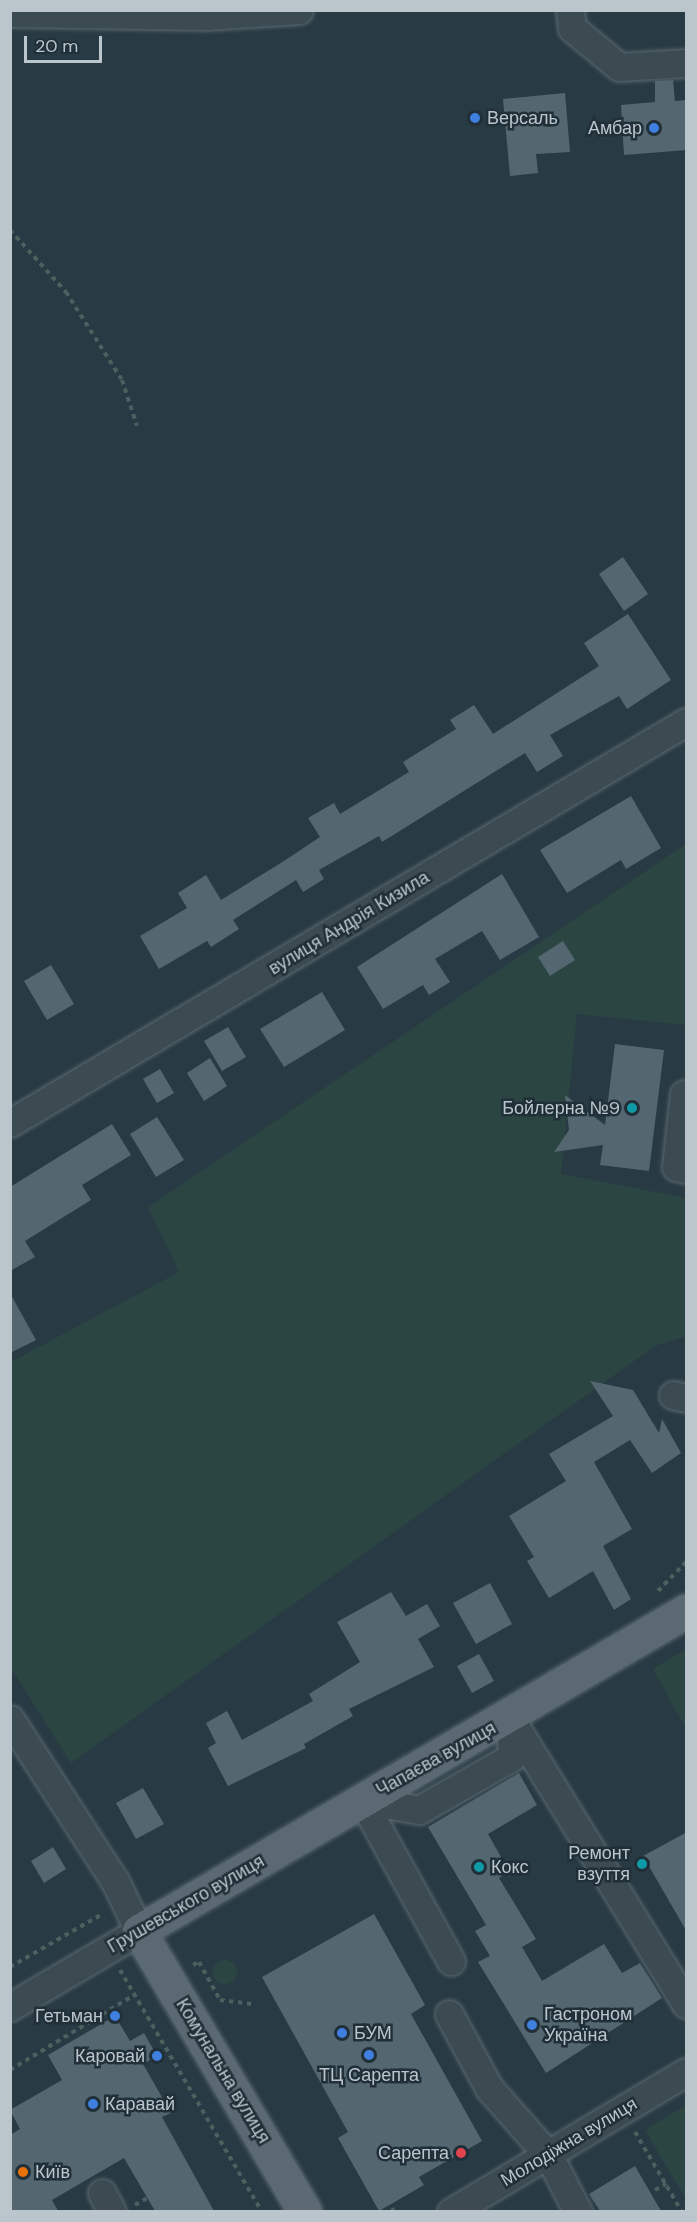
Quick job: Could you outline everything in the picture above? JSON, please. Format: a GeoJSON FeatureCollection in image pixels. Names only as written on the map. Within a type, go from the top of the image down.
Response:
{"type":"FeatureCollection","features":[{"type":"Feature","properties":{"kind":"main road","name":"Чапаєва вулиця"},"geometry":{"type":"LineString","coordinates":[[362,1800],[510,1718],[687,1611]]}},
{"type":"Feature","properties":{"kind":"main road","name":"Грушевського вулиця"},"geometry":{"type":"LineString","coordinates":[[139,1931],[362,1800]]}},
{"type":"Feature","properties":{"kind":"main road","name":"Комунальна вулиця"},"geometry":{"type":"LineString","coordinates":[[139,1931],[305,2211]]}},
{"type":"Feature","properties":{"kind":"street"},"geometry":{"type":"LineString","coordinates":[[10,13],[207,16],[299,10]]}},
{"type":"Feature","properties":{"kind":"street"},"geometry":{"type":"LineString","coordinates":[[570,10],[572,28],[619,67],[687,63]]}},
{"type":"Feature","properties":{"kind":"street","name":"вулиця Андрія Кизила"},"geometry":{"type":"LineString","coordinates":[[10,1123],[687,722]]}},
{"type":"Feature","properties":{"kind":"street"},"geometry":{"type":"LineString","coordinates":[[684,1094],[676,1167],[687,1169]]}},
{"type":"Feature","properties":{"kind":"street"},"geometry":{"type":"LineString","coordinates":[[510,1718],[687,2004]]}},
{"type":"Feature","properties":{"kind":"street"},"geometry":{"type":"LineString","coordinates":[[10,1719],[115,1881],[139,1931]]}},
{"type":"Feature","properties":{"kind":"street"},"geometry":{"type":"LineString","coordinates":[[362,1800],[451,1961]]}},
{"type":"Feature","properties":{"kind":"street","name":"Грушевського вулиця"},"geometry":{"type":"LineString","coordinates":[[10,2007],[139,1931]]}},
{"type":"Feature","properties":{"kind":"street"},"geometry":{"type":"LineString","coordinates":[[449,2014],[489,2088],[549,2156],[578,2211]]}},
{"type":"Feature","properties":{"kind":"street","name":"Молодіжна вулиця"},"geometry":{"type":"LineString","coordinates":[[451,2211],[549,2156],[687,2072]]}},
{"type":"Feature","properties":{"kind":"path"},"geometry":{"type":"LineString","coordinates":[[10,230],[66,291],[122,380],[137,426]]}},
{"type":"Feature","properties":{"kind":"path"},"geometry":{"type":"LineString","coordinates":[[91,1921],[262,2211]]}},
{"type":"Feature","properties":{"kind":"path"},"geometry":{"type":"LineString","coordinates":[[10,2070],[134,1995],[199,1962],[220,2000],[252,2004]]}},
{"type":"Feature","properties":{"kind":"path"},"geometry":{"type":"LineString","coordinates":[[634,2132],[682,2211]]}},
{"type":"Feature","properties":{"kind":"path"},"geometry":{"type":"LineString","coordinates":[[656,2190],[666,2184]]}},
{"type":"Feature","properties":{"kind":"green space"},"geometry":{"type":"Polygon","coordinates":[[[686,844],[686,1025],[577,1014],[561,1174],[686,1198],[686,1336],[655,1346],[71,1763],[11,1668],[11,1362],[179,1272],[148,1207],[686,844]]]}},
{"type":"Feature","properties":{"kind":"green space"},"geometry":{"type":"Polygon","coordinates":[[[686,1649],[686,1729],[653,1669],[686,1649]]]}},
{"type":"Feature","properties":{"kind":"green space"},"geometry":{"type":"Polygon","coordinates":[[[225,1960],[233,1964],[237,1972],[233,1980],[225,1984],[217,1980],[213,1972],[217,1964],[225,1960]]]}},
{"type":"Feature","properties":{"kind":"green space"},"geometry":{"type":"Polygon","coordinates":[[[685,2106],[686,2109],[686,2199],[645,2130],[685,2106]]]}},
{"type":"Feature","properties":{"kind":"building","name":"Амбар"},"geometry":{"type":"Polygon","coordinates":[[[673,80],[675,101],[687,100],[687,150],[624,155],[621,105],[655,102],[655,81],[673,80]]]}},
{"type":"Feature","properties":{"kind":"building"},"geometry":{"type":"Polygon","coordinates":[[[565,93],[570,152],[536,154],[538,173],[510,176],[503,99],[565,93]]]}},
{"type":"Feature","properties":{"kind":"building"},"geometry":{"type":"Polygon","coordinates":[[[623,557],[648,594],[624,611],[599,574],[623,557]]]}},
{"type":"Feature","properties":{"kind":"building"},"geometry":{"type":"Polygon","coordinates":[[[628,614],[671,680],[627,709],[619,696],[550,735],[563,756],[537,772],[525,753],[382,842],[379,836],[319,870],[324,879],[303,892],[296,880],[233,920],[239,929],[211,947],[207,941],[159,969],[140,936],[187,908],[178,893],[206,875],[221,900],[284,861],[320,837],[308,818],[334,803],[340,814],[409,772],[403,762],[456,729],[450,720],[474,705],[493,734],[599,666],[584,643],[628,614]]]}},
{"type":"Feature","properties":{"kind":"building"},"geometry":{"type":"Polygon","coordinates":[[[631,796],[661,848],[626,869],[621,860],[567,893],[540,850],[631,796]]]}},
{"type":"Feature","properties":{"kind":"building"},"geometry":{"type":"Polygon","coordinates":[[[502,874],[539,937],[500,960],[482,931],[435,959],[450,982],[429,995],[423,985],[383,1009],[357,967],[502,874]]]}},
{"type":"Feature","properties":{"kind":"building"},"geometry":{"type":"Polygon","coordinates":[[[563,941],[575,960],[550,976],[538,957],[563,941]]]}},
{"type":"Feature","properties":{"kind":"building"},"geometry":{"type":"Polygon","coordinates":[[[51,965],[74,1004],[47,1020],[24,981],[51,965]]]}},
{"type":"Feature","properties":{"kind":"building"},"geometry":{"type":"Polygon","coordinates":[[[322,992],[345,1030],[284,1067],[260,1029],[322,992]]]}},
{"type":"Feature","properties":{"kind":"building"},"geometry":{"type":"Polygon","coordinates":[[[228,1027],[246,1057],[222,1071],[204,1041],[228,1027]]]}},
{"type":"Feature","properties":{"kind":"building","name":"Бойлерна №9"},"geometry":{"type":"Polygon","coordinates":[[[615,1044],[664,1050],[649,1171],[600,1165],[603,1145],[554,1152],[569,1130],[565,1095],[605,1125],[615,1044]]]}},
{"type":"Feature","properties":{"kind":"building"},"geometry":{"type":"Polygon","coordinates":[[[210,1058],[227,1086],[204,1101],[187,1073],[210,1058]]]}},
{"type":"Feature","properties":{"kind":"building"},"geometry":{"type":"Polygon","coordinates":[[[160,1069],[174,1093],[157,1103],[143,1079],[160,1069]]]}},
{"type":"Feature","properties":{"kind":"building"},"geometry":{"type":"Polygon","coordinates":[[[157,1117],[184,1160],[156,1177],[130,1134],[157,1117]]]}},
{"type":"Feature","properties":{"kind":"building"},"geometry":{"type":"Polygon","coordinates":[[[112,1124],[131,1155],[82,1185],[91,1200],[25,1241],[35,1257],[10,1271],[10,1187],[112,1124]]]}},
{"type":"Feature","properties":{"kind":"building"},"geometry":{"type":"Polygon","coordinates":[[[10,1293],[36,1340],[10,1353],[10,1293]]]}},
{"type":"Feature","properties":{"kind":"building"},"geometry":{"type":"Polygon","coordinates":[[[590,1381],[633,1390],[659,1433],[662,1419],[681,1453],[652,1473],[630,1440],[594,1462],[632,1529],[603,1546],[631,1599],[614,1610],[593,1571],[549,1598],[527,1561],[534,1557],[509,1516],[566,1481],[549,1454],[613,1416],[590,1381]]]}},
{"type":"Feature","properties":{"kind":"building"},"geometry":{"type":"Polygon","coordinates":[[[490,1583],[512,1624],[476,1644],[453,1603],[490,1583]]]}},
{"type":"Feature","properties":{"kind":"building"},"geometry":{"type":"Polygon","coordinates":[[[391,1592],[406,1616],[427,1604],[440,1626],[418,1639],[434,1667],[349,1709],[353,1716],[304,1744],[306,1748],[228,1786],[208,1748],[216,1743],[206,1723],[227,1711],[242,1740],[313,1701],[309,1694],[360,1662],[337,1622],[391,1592]]]}},
{"type":"Feature","properties":{"kind":"building"},"geometry":{"type":"Polygon","coordinates":[[[479,1654],[494,1681],[472,1693],[457,1666],[479,1654]]]}},
{"type":"Feature","properties":{"kind":"building"},"geometry":{"type":"Polygon","coordinates":[[[519,1773],[537,1805],[488,1834],[509,1871],[499,1878],[536,1939],[522,1947],[542,1981],[604,1944],[622,1973],[640,1963],[662,1998],[546,2073],[478,1962],[490,1956],[475,1931],[486,1925],[428,1827],[519,1773]]]}},
{"type":"Feature","properties":{"kind":"building"},"geometry":{"type":"Polygon","coordinates":[[[143,1788],[164,1824],[136,1839],[116,1803],[143,1788]]]}},
{"type":"Feature","properties":{"kind":"building"},"geometry":{"type":"Polygon","coordinates":[[[687,1832],[687,1932],[643,1856],[687,1832]]]}},
{"type":"Feature","properties":{"kind":"building"},"geometry":{"type":"Polygon","coordinates":[[[53,1847],[66,1869],[44,1883],[31,1861],[53,1847]]]}},
{"type":"Feature","properties":{"kind":"building","name":"ТЦ Сарепта"},"geometry":{"type":"Polygon","coordinates":[[[374,1914],[425,2005],[411,2014],[482,2141],[419,2177],[424,2185],[379,2211],[338,2138],[348,2132],[262,1977],[374,1914]]]}},
{"type":"Feature","properties":{"kind":"building","name":"Каравай"},"geometry":{"type":"Polygon","coordinates":[[[115,2016],[130,2041],[144,2033],[157,2056],[143,2064],[171,2113],[162,2117],[214,2211],[155,2211],[124,2158],[52,2200],[58,2211],[10,2211],[10,2135],[20,2129],[10,2110],[62,2080],[48,2055],[115,2016]]]}},
{"type":"Feature","properties":{"kind":"building"},"geometry":{"type":"Polygon","coordinates":[[[635,2166],[661,2211],[600,2211],[589,2194],[635,2166]]]}},
{"type":"Feature","properties":{"kind":"place","name":"Версаль"},"geometry":{"type":"Point","coordinates":[475,118]}},
{"type":"Feature","properties":{"kind":"place","name":"Амбар"},"geometry":{"type":"Point","coordinates":[654,128]}},
{"type":"Feature","properties":{"kind":"place","name":"Бойлерна №9"},"geometry":{"type":"Point","coordinates":[632,1108]}},
{"type":"Feature","properties":{"kind":"place","name":"Ремонт взуття"},"geometry":{"type":"Point","coordinates":[642,1864]}},
{"type":"Feature","properties":{"kind":"place","name":"Кокс"},"geometry":{"type":"Point","coordinates":[479,1867]}},
{"type":"Feature","properties":{"kind":"place","name":"Гетьман"},"geometry":{"type":"Point","coordinates":[115,2016]}},
{"type":"Feature","properties":{"kind":"place","name":"Гастроном Україна"},"geometry":{"type":"Point","coordinates":[532,2025]}},
{"type":"Feature","properties":{"kind":"place","name":"БУМ"},"geometry":{"type":"Point","coordinates":[342,2033]}},
{"type":"Feature","properties":{"kind":"place","name":"ТЦ Сарепта"},"geometry":{"type":"Point","coordinates":[369,2055]}},
{"type":"Feature","properties":{"kind":"place","name":"Каровай"},"geometry":{"type":"Point","coordinates":[157,2056]}},
{"type":"Feature","properties":{"kind":"place","name":"Каравай"},"geometry":{"type":"Point","coordinates":[93,2104]}},
{"type":"Feature","properties":{"kind":"place","name":"Сарепта"},"geometry":{"type":"Point","coordinates":[461,2153]}},
{"type":"Feature","properties":{"kind":"place","name":"Київ"},"geometry":{"type":"Point","coordinates":[23,2172]}}]}
